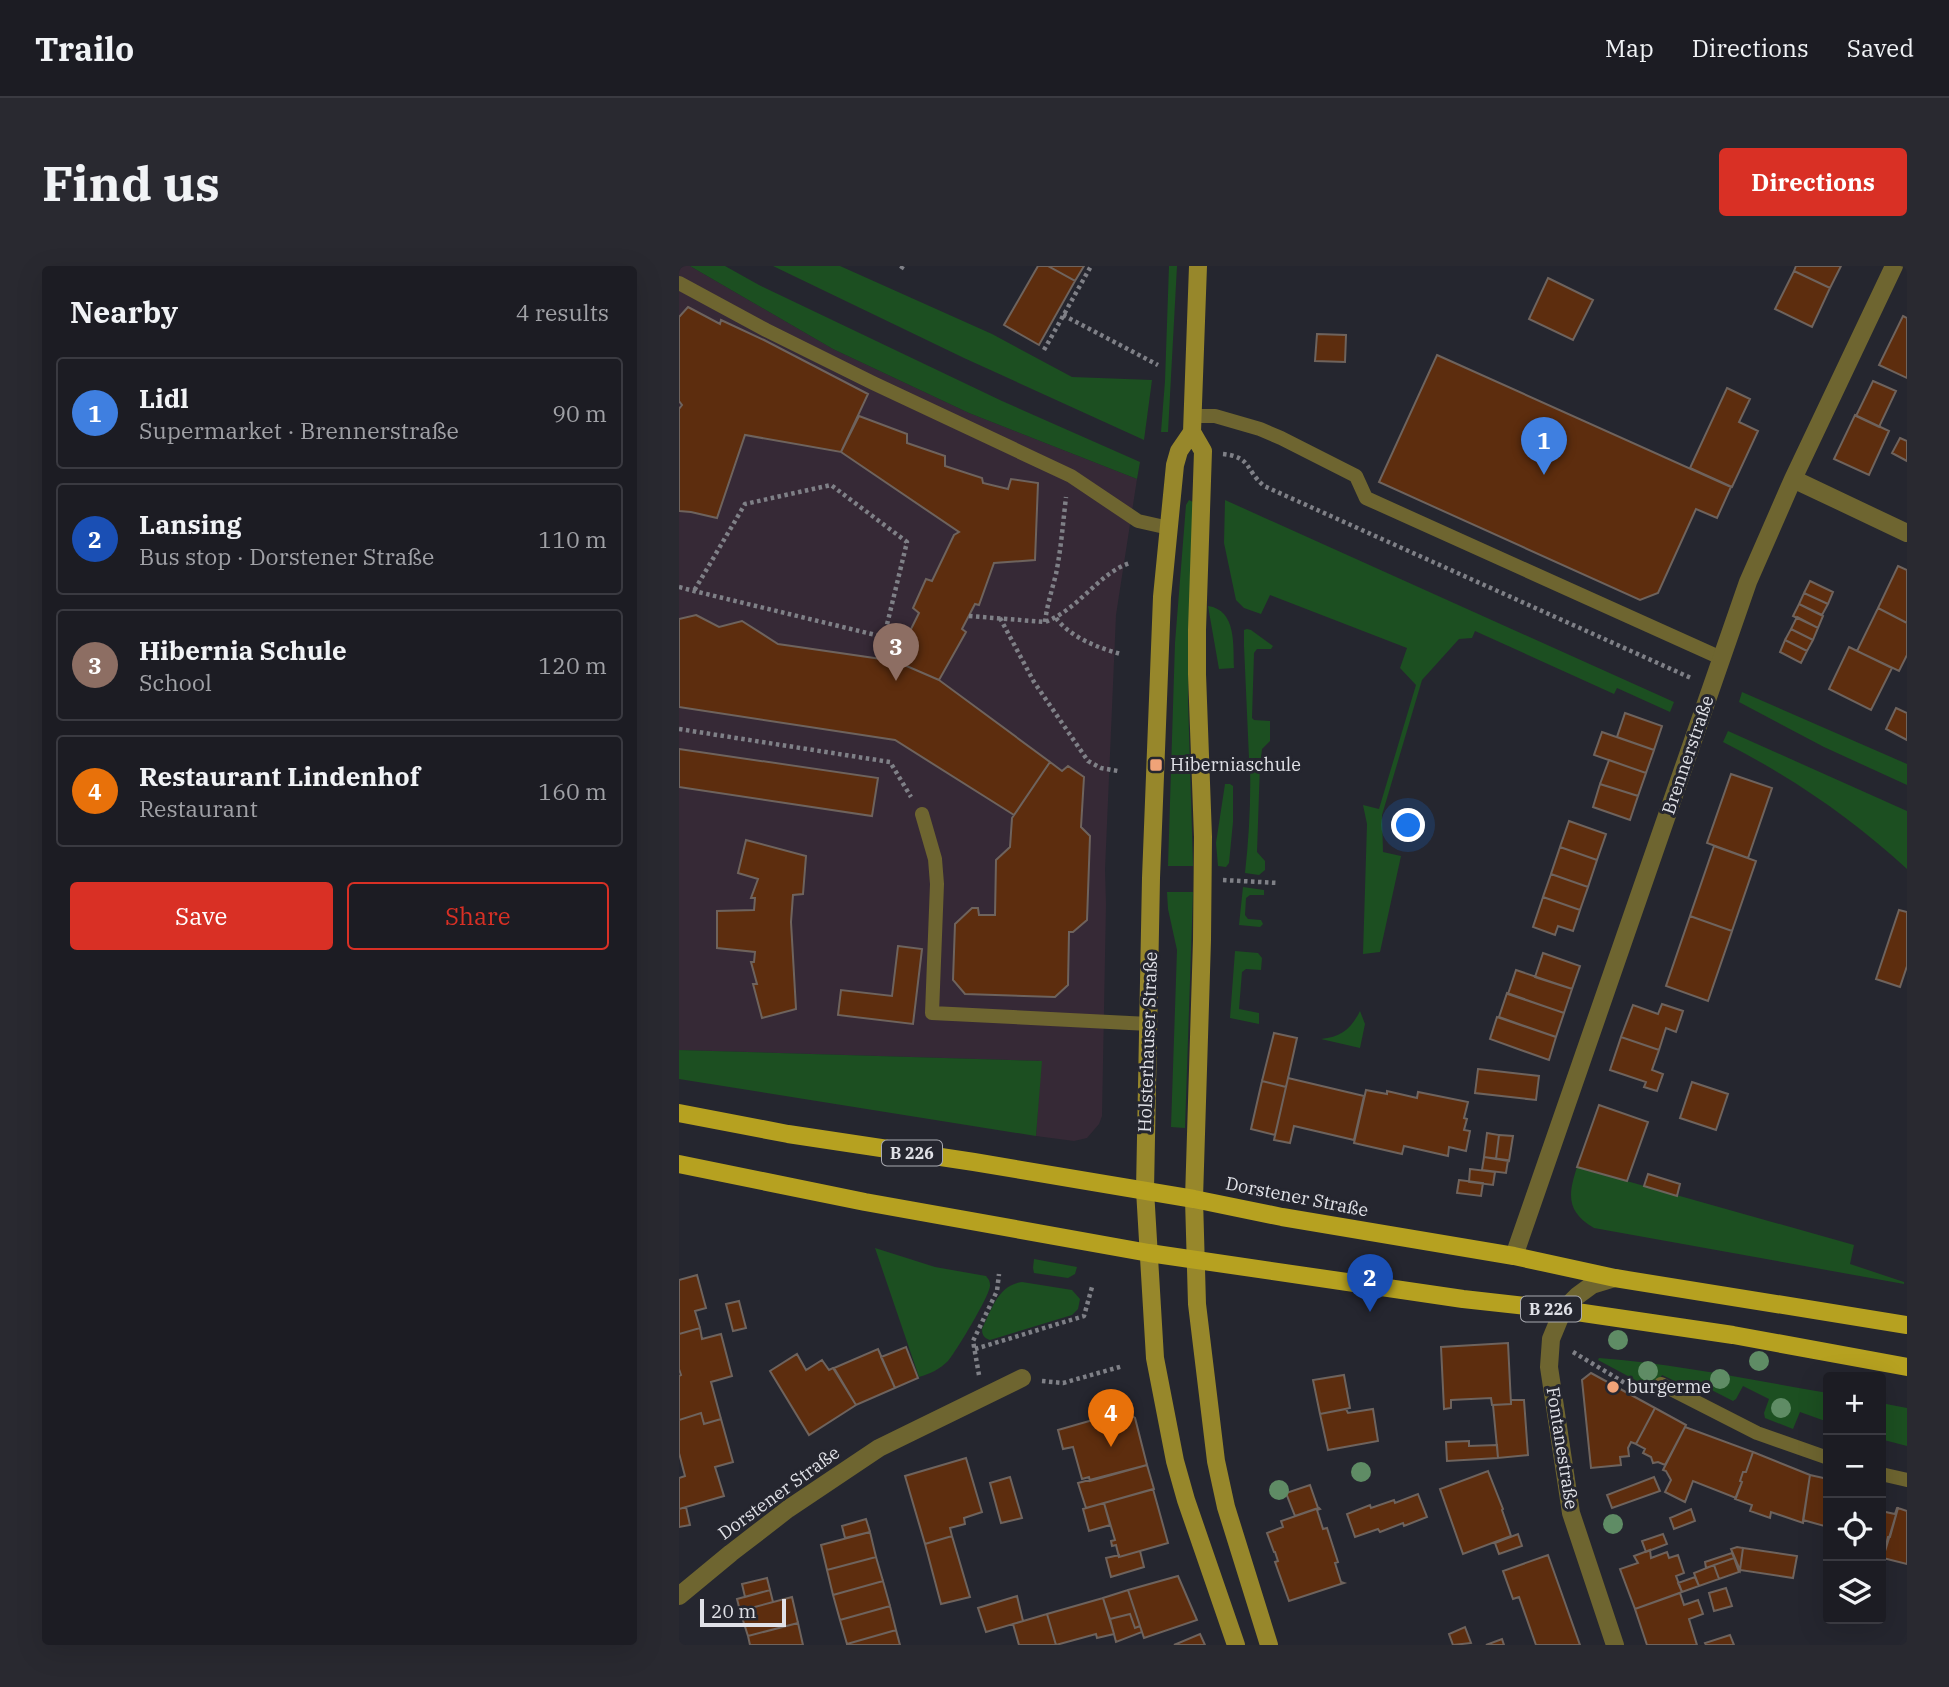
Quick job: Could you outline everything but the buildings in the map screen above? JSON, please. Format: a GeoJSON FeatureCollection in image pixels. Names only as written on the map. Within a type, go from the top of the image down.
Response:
{"type":"FeatureCollection","features":[{"type":"Feature","properties":{"kind":"main road","name":"Dorstener Straße"},"geometry":{"type":"LineString","coordinates":[[679,1113],[787,1134],[1145,1190],[1282,1217],[1514,1256],[1615,1278],[1907,1325]]}},
{"type":"Feature","properties":{"kind":"main road","name":"B 226"},"geometry":{"type":"LineString","coordinates":[[679,1164],[865,1202],[1149,1253],[1733,1335],[1907,1367]]}},
{"type":"Feature","properties":{"kind":"street","name":"Holsterhauser Straße"},"geometry":{"type":"LineString","coordinates":[[1198,266],[1192,424],[1175,465],[1162,597],[1151,878],[1145,1190],[1155,1358],[1175,1461],[1236,1645]]}},
{"type":"Feature","properties":{"kind":"street","name":"Brennerstraße"},"geometry":{"type":"LineString","coordinates":[[1514,1256],[1748,582],[1894,266]]}},
{"type":"Feature","properties":{"kind":"street"},"geometry":{"type":"LineString","coordinates":[[1192,424],[1203,451],[1197,631],[1203,902],[1194,1199],[1200,1339],[1216,1461],[1226,1507],[1269,1645]]}},
{"type":"Feature","properties":{"kind":"street"},"geometry":{"type":"LineString","coordinates":[[1794,479],[1907,533]]}},
{"type":"Feature","properties":{"kind":"street","name":"Fontanestraße"},"geometry":{"type":"LineString","coordinates":[[1615,1278],[1592,1285],[1563,1310],[1551,1339],[1549,1367],[1571,1513],[1615,1645]]}},
{"type":"Feature","properties":{"kind":"street","name":"Dorstener Straße"},"geometry":{"type":"LineString","coordinates":[[679,1595],[788,1509],[879,1448],[1022,1378]]}},
{"type":"Feature","properties":{"kind":"lane"},"geometry":{"type":"LineString","coordinates":[[679,283],[873,383],[1071,476],[1138,521],[1169,527]]}},
{"type":"Feature","properties":{"kind":"lane"},"geometry":{"type":"LineString","coordinates":[[1192,424],[1215,416],[1281,438],[1356,477],[1366,498],[1721,658]]}},
{"type":"Feature","properties":{"kind":"lane"},"geometry":{"type":"LineString","coordinates":[[922,814],[935,859],[937,884],[932,1013],[1149,1024]]}},
{"type":"Feature","properties":{"kind":"lane"},"geometry":{"type":"LineString","coordinates":[[1661,1384],[1757,1433],[1823,1456]]}},
{"type":"Feature","properties":{"kind":"lane"},"geometry":{"type":"LineString","coordinates":[[1886,1475],[1907,1480]]}},
{"type":"Feature","properties":{"kind":"path"},"geometry":{"type":"LineString","coordinates":[[1044,350],[1091,266]]}},
{"type":"Feature","properties":{"kind":"path"},"geometry":{"type":"LineString","coordinates":[[1062,315],[1158,365]]}},
{"type":"Feature","properties":{"kind":"path"},"geometry":{"type":"LineString","coordinates":[[1203,451],[1236,455],[1243,459],[1264,486],[1711,687]]}},
{"type":"Feature","properties":{"kind":"path"},"geometry":{"type":"LineString","coordinates":[[1045,622],[1061,550],[1066,497],[1071,476]]}},
{"type":"Feature","properties":{"kind":"path"},"geometry":{"type":"LineString","coordinates":[[679,587],[694,591],[884,637],[907,542],[831,485],[745,504],[694,591]]}},
{"type":"Feature","properties":{"kind":"path"},"geometry":{"type":"LineString","coordinates":[[969,616],[1045,622],[1056,618],[1076,603],[1118,566],[1130,563]]}},
{"type":"Feature","properties":{"kind":"path"},"geometry":{"type":"LineString","coordinates":[[1000,618],[1034,682],[1088,761],[1101,768],[1118,771]]}},
{"type":"Feature","properties":{"kind":"path"},"geometry":{"type":"LineString","coordinates":[[1056,618],[1063,628],[1103,649],[1121,654]]}},
{"type":"Feature","properties":{"kind":"path"},"geometry":{"type":"LineString","coordinates":[[679,729],[890,762],[922,814]]}},
{"type":"Feature","properties":{"kind":"path"},"geometry":{"type":"LineString","coordinates":[[1217,880],[1278,883]]}},
{"type":"Feature","properties":{"kind":"path"},"geometry":{"type":"LineString","coordinates":[[983,1398],[973,1341],[997,1291],[999,1274]]}},
{"type":"Feature","properties":{"kind":"path"},"geometry":{"type":"LineString","coordinates":[[975,1349],[1084,1316],[1092,1287]]}},
{"type":"Feature","properties":{"kind":"path"},"geometry":{"type":"LineString","coordinates":[[1551,1339],[1653,1399],[1661,1384]]}},
{"type":"Feature","properties":{"kind":"path"},"geometry":{"type":"LineString","coordinates":[[1022,1378],[1063,1383],[1123,1366]]}},
{"type":"Feature","properties":{"kind":"shaded area"},"geometry":{"type":"Polygon","coordinates":[[[679,266],[690,266],[833,349],[969,413],[1137,479],[1116,615],[1105,870],[1102,1116],[1087,1138],[1074,1141],[1036,1136],[1041,1061],[679,1050],[679,266]]]}},
{"type":"Feature","properties":{"kind":"green space"},"geometry":{"type":"Polygon","coordinates":[[[690,266],[725,266],[759,285],[1002,401],[1140,462],[1137,479],[969,413],[833,349],[690,266]]]}},
{"type":"Feature","properties":{"kind":"green space"},"geometry":{"type":"Polygon","coordinates":[[[773,266],[840,266],[992,334],[1072,377],[1152,380],[1144,440],[964,358],[773,266]]]}},
{"type":"Feature","properties":{"kind":"green space"},"geometry":{"type":"Polygon","coordinates":[[[1169,266],[1177,266],[1168,432],[1161,432],[1165,381],[1169,266]]]}},
{"type":"Feature","properties":{"kind":"green space"},"geometry":{"type":"Polygon","coordinates":[[[1189,500],[1193,502],[1188,699],[1193,866],[1168,866],[1175,643],[1186,505],[1189,500]]]}},
{"type":"Feature","properties":{"kind":"green space"},"geometry":{"type":"Polygon","coordinates":[[[1225,500],[1674,702],[1670,712],[1617,688],[1614,694],[1475,631],[1472,638],[1459,639],[1422,680],[1382,815],[1383,852],[1401,856],[1380,952],[1363,954],[1367,824],[1363,805],[1379,809],[1416,685],[1400,668],[1407,648],[1270,595],[1261,614],[1244,608],[1236,600],[1224,543],[1225,500]]]}},
{"type":"Feature","properties":{"kind":"green space"},"geometry":{"type":"Polygon","coordinates":[[[1208,606],[1224,614],[1229,622],[1234,668],[1219,669],[1208,606]]]}},
{"type":"Feature","properties":{"kind":"green space"},"geometry":{"type":"Polygon","coordinates":[[[1247,629],[1273,646],[1271,649],[1257,649],[1254,653],[1252,718],[1270,721],[1270,741],[1262,749],[1261,758],[1249,758],[1244,646],[1244,630],[1247,629]]]}},
{"type":"Feature","properties":{"kind":"green space"},"geometry":{"type":"Polygon","coordinates":[[[1742,692],[1907,764],[1907,785],[1824,747],[1739,702],[1742,692]]]}},
{"type":"Feature","properties":{"kind":"green space"},"geometry":{"type":"Polygon","coordinates":[[[1728,731],[1907,811],[1907,869],[1864,832],[1819,799],[1723,742],[1728,731]]]}},
{"type":"Feature","properties":{"kind":"green space"},"geometry":{"type":"Polygon","coordinates":[[[1250,764],[1260,764],[1257,852],[1265,861],[1265,870],[1259,875],[1245,873],[1250,764]]]}},
{"type":"Feature","properties":{"kind":"green space"},"geometry":{"type":"Polygon","coordinates":[[[1225,784],[1233,786],[1233,822],[1229,863],[1226,867],[1218,866],[1216,843],[1225,784]]]}},
{"type":"Feature","properties":{"kind":"green space"},"geometry":{"type":"Polygon","coordinates":[[[1243,887],[1264,890],[1264,895],[1250,895],[1246,898],[1245,915],[1248,919],[1261,920],[1263,924],[1260,927],[1239,925],[1243,887]]]}},
{"type":"Feature","properties":{"kind":"green space"},"geometry":{"type":"Polygon","coordinates":[[[1167,892],[1193,892],[1185,1128],[1171,1127],[1177,950],[1167,892]]]}},
{"type":"Feature","properties":{"kind":"green space"},"geometry":{"type":"Polygon","coordinates":[[[1235,951],[1258,953],[1262,958],[1261,970],[1246,969],[1242,972],[1239,1009],[1259,1013],[1259,1024],[1230,1018],[1235,951]]]}},
{"type":"Feature","properties":{"kind":"green space"},"geometry":{"type":"Polygon","coordinates":[[[1360,1011],[1365,1024],[1360,1048],[1321,1039],[1345,1031],[1360,1011]]]}},
{"type":"Feature","properties":{"kind":"green space"},"geometry":{"type":"Polygon","coordinates":[[[679,1050],[1042,1061],[1036,1136],[679,1079],[679,1050]]]}},
{"type":"Feature","properties":{"kind":"green space"},"geometry":{"type":"Polygon","coordinates":[[[1577,1167],[1854,1245],[1850,1264],[1904,1284],[1594,1228],[1578,1215],[1572,1202],[1572,1186],[1577,1167]]]}},
{"type":"Feature","properties":{"kind":"green space"},"geometry":{"type":"Polygon","coordinates":[[[875,1248],[935,1267],[986,1276],[989,1281],[985,1300],[958,1347],[948,1361],[931,1373],[919,1377],[875,1248]]]}},
{"type":"Feature","properties":{"kind":"green space"},"geometry":{"type":"Polygon","coordinates":[[[1034,1259],[1077,1267],[1075,1274],[1068,1278],[1034,1273],[1034,1259]]]}},
{"type":"Feature","properties":{"kind":"green space"},"geometry":{"type":"Polygon","coordinates":[[[1022,1282],[1072,1290],[1080,1299],[1078,1309],[1072,1315],[990,1340],[986,1338],[982,1329],[997,1299],[1007,1288],[1022,1282]]]}},
{"type":"Feature","properties":{"kind":"green space"},"geometry":{"type":"Polygon","coordinates":[[[1598,1360],[1685,1368],[1823,1392],[1823,1420],[1800,1412],[1793,1429],[1765,1418],[1769,1399],[1743,1386],[1733,1401],[1692,1380],[1679,1383],[1662,1375],[1654,1390],[1598,1360]]]}},
{"type":"Feature","properties":{"kind":"green space"},"geometry":{"type":"Polygon","coordinates":[[[1886,1404],[1907,1408],[1907,1446],[1886,1441],[1886,1404]]]}},
{"type":"Feature","properties":{"kind":"place","name":"Lidl"},"geometry":{"type":"Point","coordinates":[1544,475]}},
{"type":"Feature","properties":{"kind":"place","name":"Hibernia Schule"},"geometry":{"type":"Point","coordinates":[896,681]}},
{"type":"Feature","properties":{"kind":"place","name":"Hiberniaschule"},"geometry":{"type":"Point","coordinates":[1156,765]}},
{"type":"Feature","properties":{"kind":"place","name":"Lansing"},"geometry":{"type":"Point","coordinates":[1370,1312]}},
{"type":"Feature","properties":{"kind":"place","name":"burgerme"},"geometry":{"type":"Point","coordinates":[1613,1387]}},
{"type":"Feature","properties":{"kind":"place","name":"Restaurant Lindenhof"},"geometry":{"type":"Point","coordinates":[1111,1447]}}]}
